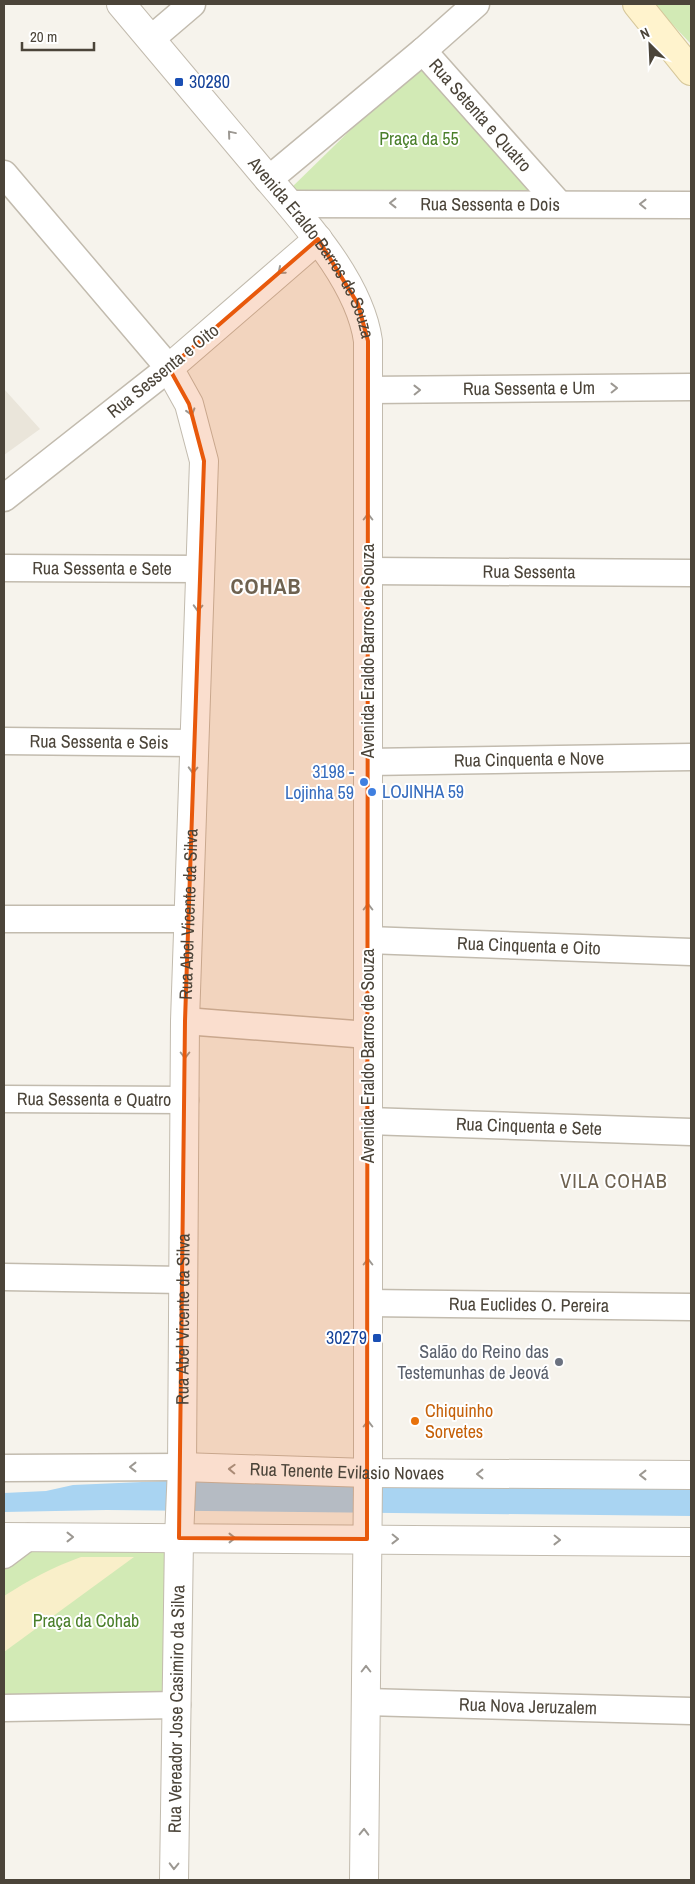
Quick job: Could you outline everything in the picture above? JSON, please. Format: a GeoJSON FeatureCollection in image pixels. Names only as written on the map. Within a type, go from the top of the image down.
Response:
{"type":"FeatureCollection","features":[{"type":"Feature","properties":{"kind":"main road"},"geometry":{"type":"LineString","coordinates":[[636,4],[691,70]]}},
{"type":"Feature","properties":{"kind":"street","name":"Avenida Eraldo Barros de Souza"},"geometry":{"type":"LineString","coordinates":[[121,4],[318,239],[358,304],[366,325],[368,341],[368,1476],[364,1880]]}},
{"type":"Feature","properties":{"kind":"street"},"geometry":{"type":"LineString","coordinates":[[151,39],[192,4]]}},
{"type":"Feature","properties":{"kind":"street"},"geometry":{"type":"LineString","coordinates":[[268,180],[423,51],[476,4]]}},
{"type":"Feature","properties":{"kind":"street","name":"Rua Setenta e Quatro"},"geometry":{"type":"LineString","coordinates":[[423,51],[558,203]]}},
{"type":"Feature","properties":{"kind":"street"},"geometry":{"type":"LineString","coordinates":[[4,174],[169,368]]}},
{"type":"Feature","properties":{"kind":"street","name":"Rua Sessenta e Dois"},"geometry":{"type":"LineString","coordinates":[[289,204],[558,203],[691,205]]}},
{"type":"Feature","properties":{"kind":"street","name":"Rua Sessenta e Oito"},"geometry":{"type":"LineString","coordinates":[[4,498],[169,368],[318,239]]}},
{"type":"Feature","properties":{"kind":"street","name":"Rua Abel Vicente da Silva"},"geometry":{"type":"LineString","coordinates":[[169,368],[189,404],[204,461],[185,1021],[182,1473],[179,1526]]}},
{"type":"Feature","properties":{"kind":"street","name":"Rua Sessenta e Um"},"geometry":{"type":"LineString","coordinates":[[368,390],[691,387]]}},
{"type":"Feature","properties":{"kind":"street","name":"Rua Sessenta e Sete"},"geometry":{"type":"LineString","coordinates":[[4,568],[199,569]]}},
{"type":"Feature","properties":{"kind":"street","name":"Rua Sessenta"},"geometry":{"type":"LineString","coordinates":[[368,571],[691,573]]}},
{"type":"Feature","properties":{"kind":"street","name":"Rua Sessenta e Seis"},"geometry":{"type":"LineString","coordinates":[[4,741],[194,744]]}},
{"type":"Feature","properties":{"kind":"street","name":"Rua Cinquenta e Nove"},"geometry":{"type":"LineString","coordinates":[[368,762],[691,757]]}},
{"type":"Feature","properties":{"kind":"street"},"geometry":{"type":"LineString","coordinates":[[4,919],[188,918]]}},
{"type":"Feature","properties":{"kind":"street","name":"Rua Cinquenta e Oito"},"geometry":{"type":"LineString","coordinates":[[368,940],[691,952]]}},
{"type":"Feature","properties":{"kind":"street"},"geometry":{"type":"LineString","coordinates":[[185,1021],[368,1035]]}},
{"type":"Feature","properties":{"kind":"street","name":"Rua Sessenta e Quatro"},"geometry":{"type":"LineString","coordinates":[[4,1099],[184,1100]]}},
{"type":"Feature","properties":{"kind":"street","name":"Rua Cinquenta e Sete"},"geometry":{"type":"LineString","coordinates":[[368,1121],[691,1132]]}},
{"type":"Feature","properties":{"kind":"street"},"geometry":{"type":"LineString","coordinates":[[4,1277],[183,1280]]}},
{"type":"Feature","properties":{"kind":"street","name":"Rua Euclides O. Pereira"},"geometry":{"type":"LineString","coordinates":[[368,1303],[691,1307]]}},
{"type":"Feature","properties":{"kind":"street","name":"Rua Tenente Evilasio Novaes"},"geometry":{"type":"LineString","coordinates":[[4,1468],[368,1476],[691,1475]]}},
{"type":"Feature","properties":{"kind":"street"},"geometry":{"type":"LineString","coordinates":[[4,1554],[16,1537],[179,1526],[367,1527],[691,1542]]}},
{"type":"Feature","properties":{"kind":"street","name":"Rua Vereador Jose Casimiro da Silva"},"geometry":{"type":"LineString","coordinates":[[174,1880],[179,1526]]}},
{"type":"Feature","properties":{"kind":"street","name":"Rua Nova Jeruzalem"},"geometry":{"type":"LineString","coordinates":[[366,1702],[691,1711]]}},
{"type":"Feature","properties":{"kind":"street"},"geometry":{"type":"LineString","coordinates":[[4,1708],[176,1705]]}},
{"type":"Feature","properties":{"kind":"highlighted area"},"geometry":{"type":"Polygon","coordinates":[[[318,239],[358,304],[368,341],[367,1539],[179,1538],[185,1021],[204,461],[189,404],[169,368],[318,239]]]}},
{"type":"Feature","properties":{"kind":"shaded area"},"geometry":{"type":"Polygon","coordinates":[[[4,389],[40,429],[4,455],[4,389]]]}},
{"type":"Feature","properties":{"kind":"green space"},"geometry":{"type":"Polygon","coordinates":[[[653,4],[689,4],[691,6],[691,44],[653,4]]]}},
{"type":"Feature","properties":{"kind":"green space","name":"Praça da 55"},"geometry":{"type":"Polygon","coordinates":[[[421,61],[543,194],[288,191],[421,61]]]}},
{"type":"Feature","properties":{"kind":"green space","name":"Praça da Cohab"},"geometry":{"type":"Polygon","coordinates":[[[4,1541],[166,1541],[171,1702],[4,1702],[4,1541]]]}},
{"type":"Feature","properties":{"kind":"sand"},"geometry":{"type":"Polygon","coordinates":[[[81,1557],[134,1557],[4,1652],[4,1596],[41,1574],[81,1557]]]}},
{"type":"Feature","properties":{"kind":"water"},"geometry":{"type":"Polygon","coordinates":[[[165,1481],[691,1489],[691,1516],[107,1510],[4,1512],[4,1493],[46,1491],[73,1485],[165,1481]]]}},
{"type":"Feature","properties":{"kind":"place","name":"30280"},"geometry":{"type":"Point","coordinates":[179,82]}},
{"type":"Feature","properties":{"kind":"place","name":"3198 - Lojinha 59"},"geometry":{"type":"Point","coordinates":[364,782]}},
{"type":"Feature","properties":{"kind":"place","name":"LOJINHA 59"},"geometry":{"type":"Point","coordinates":[372,792]}},
{"type":"Feature","properties":{"kind":"place","name":"30279"},"geometry":{"type":"Point","coordinates":[377,1338]}},
{"type":"Feature","properties":{"kind":"place","name":"Salão do Reino das Testemunhas de Jeová"},"geometry":{"type":"Point","coordinates":[559,1362]}},
{"type":"Feature","properties":{"kind":"place","name":"Chiquinho Sorvetes"},"geometry":{"type":"Point","coordinates":[415,1421]}},
{"type":"Feature","properties":{"kind":"district","name":"COHAB"},"geometry":{"type":"Point","coordinates":[266,586]}},
{"type":"Feature","properties":{"kind":"district","name":"VILA COHAB"},"geometry":{"type":"Point","coordinates":[614,1181]}}]}
